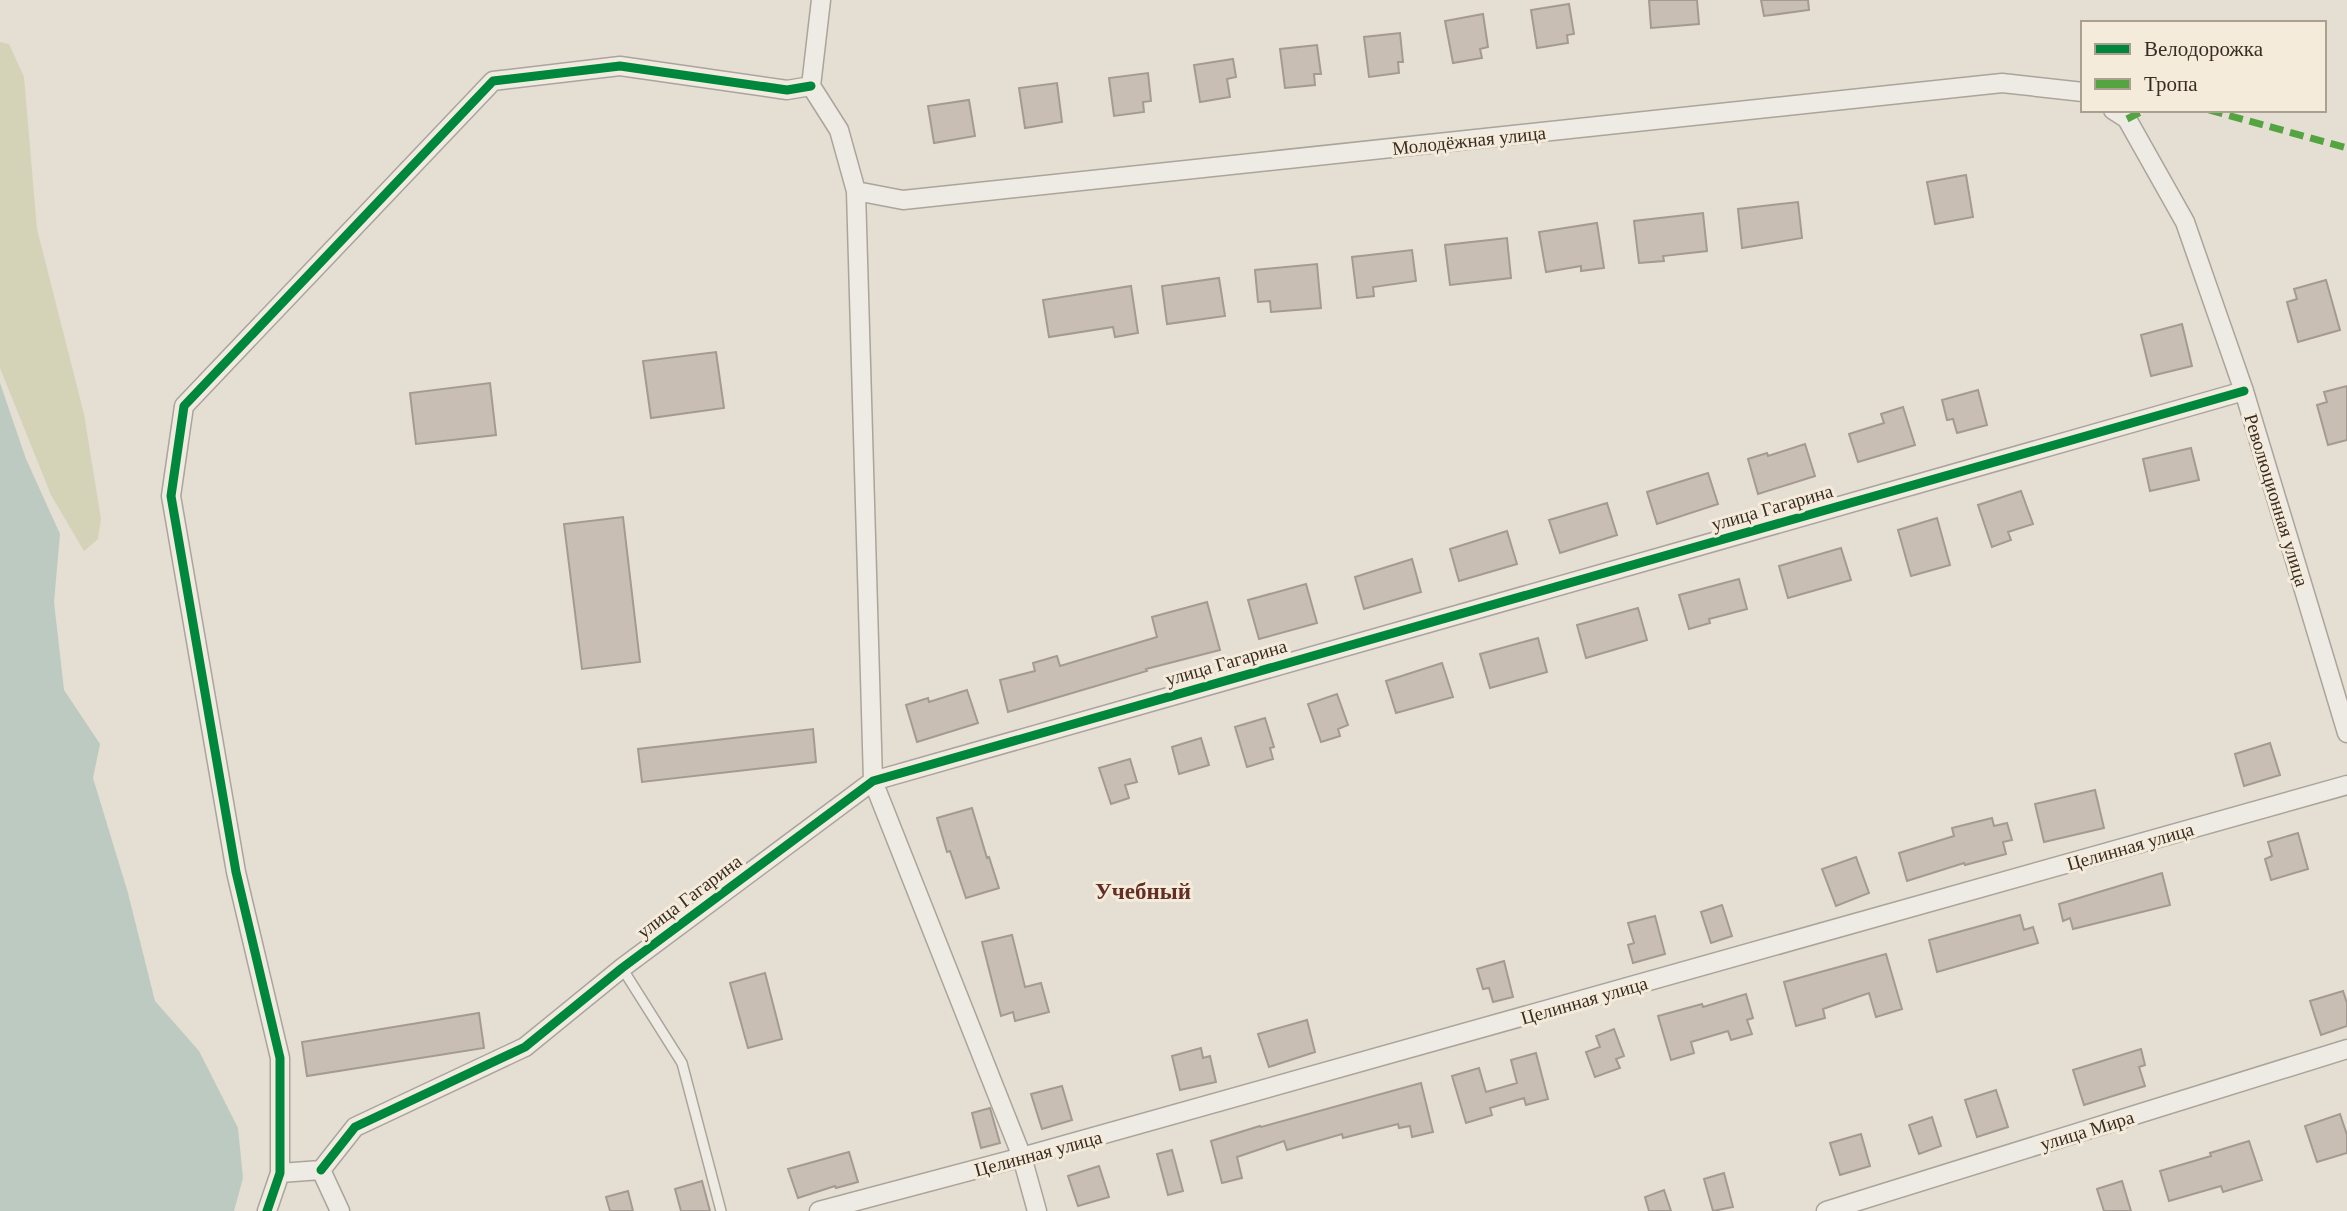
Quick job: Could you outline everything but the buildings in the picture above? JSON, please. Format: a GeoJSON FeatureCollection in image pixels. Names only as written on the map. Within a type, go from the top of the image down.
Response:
{"type":"FeatureCollection","features":[{"type":"Feature","properties":{"kind":"street"},"geometry":{"type":"LineString","coordinates":[[821,0],[811,86],[839,130],[856,191],[873,781],[1022,1157],[1037,1211]]}},
{"type":"Feature","properties":{"kind":"street"},"geometry":{"type":"LineString","coordinates":[[267,1211],[280,1173],[280,1058],[236,872],[170,496],[184,406],[493,81],[620,66],[787,90],[811,86]]}},
{"type":"Feature","properties":{"kind":"street","name":"Молодёжная улица"},"geometry":{"type":"LineString","coordinates":[[856,191],[903,200],[2002,83],[2081,93]]}},
{"type":"Feature","properties":{"kind":"street","name":"Революционная улица"},"geometry":{"type":"LineString","coordinates":[[2120,115],[2185,222],[2244,391],[2347,733]]}},
{"type":"Feature","properties":{"kind":"street","name":"улица Гагарина"},"geometry":{"type":"LineString","coordinates":[[321,1170],[355,1127],[525,1047],[622,968],[873,781],[2244,391]]}},
{"type":"Feature","properties":{"kind":"street","name":"Целинная улица"},"geometry":{"type":"LineString","coordinates":[[820,1211],[1022,1157],[2347,785]]}},
{"type":"Feature","properties":{"kind":"street","name":"улица Мира"},"geometry":{"type":"LineString","coordinates":[[1826,1211],[2347,1049]]}},
{"type":"Feature","properties":{"kind":"street"},"geometry":{"type":"LineString","coordinates":[[280,1173],[321,1170],[340,1211]]}},
{"type":"Feature","properties":{"kind":"lane"},"geometry":{"type":"LineString","coordinates":[[622,968],[682,1063],[721,1211]]}},
{"type":"Feature","properties":{"kind":"green space"},"geometry":{"type":"Polygon","coordinates":[[[0,42],[9,44],[24,77],[37,229],[84,414],[101,519],[98,539],[84,551],[51,495],[0,368],[0,42]]]}},
{"type":"Feature","properties":{"kind":"shaded area"},"geometry":{"type":"Polygon","coordinates":[[[0,383],[26,459],[60,534],[54,602],[64,690],[100,744],[93,778],[128,893],[155,1001],[199,1051],[238,1128],[243,1178],[234,1211],[0,1211],[0,383]]]}},
{"type":"Feature","properties":{"kind":"marked path"},"geometry":{"type":"LineString","coordinates":[[2127,119],[2141,112]]}},
{"type":"Feature","properties":{"kind":"marked path"},"geometry":{"type":"LineString","coordinates":[[2216,112],[2347,148]]}},
{"type":"Feature","properties":{"kind":"cycle path"},"geometry":{"type":"LineString","coordinates":[[267,1211],[280,1173],[280,1058],[236,872],[171,496],[184,406],[493,81],[620,66],[787,90],[811,86]]}},
{"type":"Feature","properties":{"kind":"cycle path"},"geometry":{"type":"LineString","coordinates":[[321,1170],[355,1127],[525,1047],[622,968],[873,781],[2244,391]]}},
{"type":"Feature","properties":{"kind":"district","name":"Учебный"},"geometry":{"type":"Point","coordinates":[1143,891]}}]}
